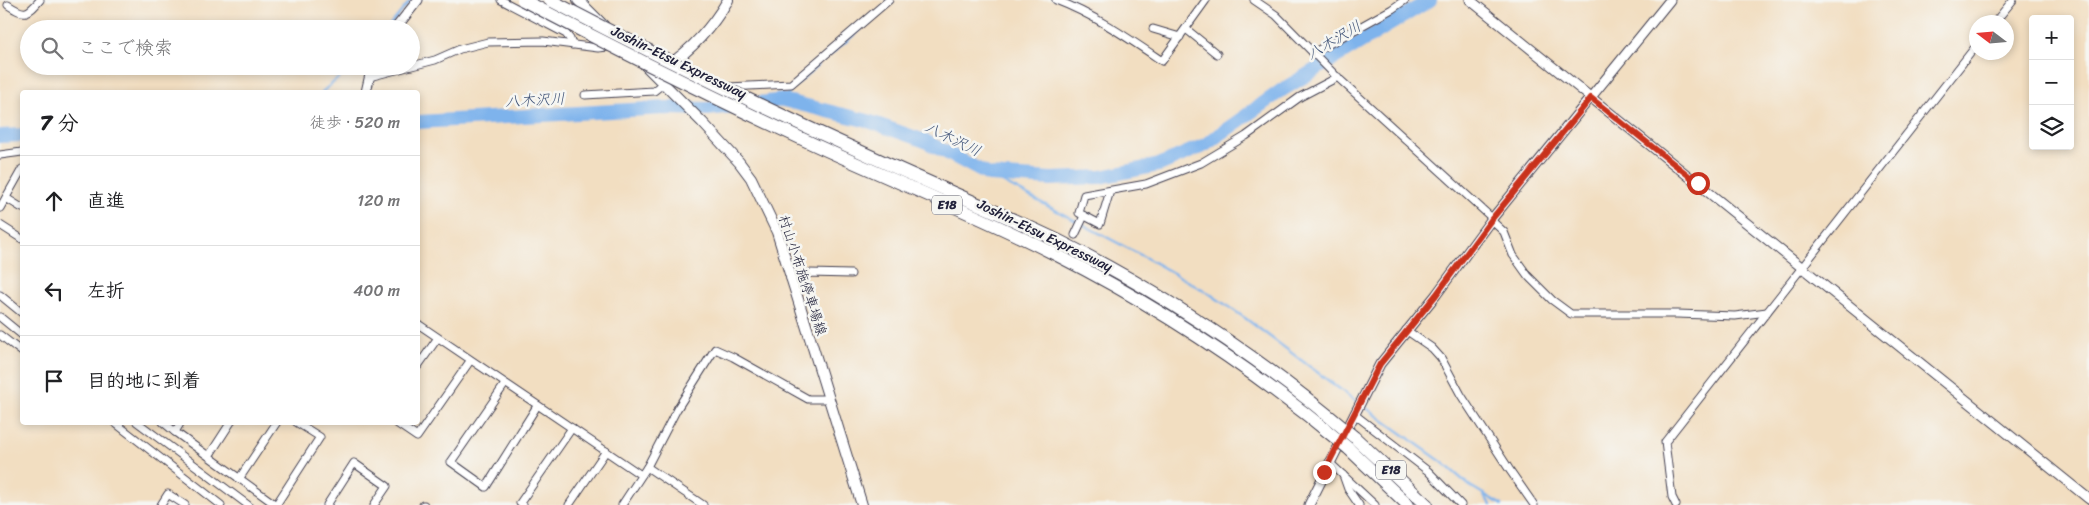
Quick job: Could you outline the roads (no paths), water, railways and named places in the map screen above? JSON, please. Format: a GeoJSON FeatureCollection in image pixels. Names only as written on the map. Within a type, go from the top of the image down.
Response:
{"type":"FeatureCollection","features":[{"type":"Feature","properties":{"kind":"highway","name":"Joshin-Etsu Expressway"},"geometry":{"type":"LineString","coordinates":[[523,0],[778,128],[1017,235],[1092,273],[1160,312],[1225,353],[1280,393],[1348,448],[1408,505]]}},
{"type":"Feature","properties":{"kind":"highway","name":"Joshin-Etsu Expressway"},"geometry":{"type":"LineString","coordinates":[[550,0],[768,109],[1022,224],[1104,264],[1167,300],[1232,342],[1294,387],[1354,436],[1427,505]]}},
{"type":"Feature","properties":{"kind":"main road","name":"村山小布施停車場線"},"geometry":{"type":"LineString","coordinates":[[578,0],[718,139],[751,178],[777,232],[790,279],[862,505]]}},
{"type":"Feature","properties":{"kind":"main road"},"geometry":{"type":"LineString","coordinates":[[654,74],[687,51],[704,35],[728,0]]}},
{"type":"Feature","properties":{"kind":"street"},"geometry":{"type":"LineString","coordinates":[[8,5],[25,13],[30,11],[40,0]]}},
{"type":"Feature","properties":{"kind":"street"},"geometry":{"type":"LineString","coordinates":[[402,20],[418,0]]}},
{"type":"Feature","properties":{"kind":"street"},"geometry":{"type":"LineString","coordinates":[[501,0],[566,34],[572,45]]}},
{"type":"Feature","properties":{"kind":"street"},"geometry":{"type":"LineString","coordinates":[[585,95],[654,91],[668,88],[791,84],[889,0]]}},
{"type":"Feature","properties":{"kind":"street"},"geometry":{"type":"LineString","coordinates":[[1056,0],[1077,8],[1118,31],[1162,61],[1206,0]]}},
{"type":"Feature","properties":{"kind":"street"},"geometry":{"type":"LineString","coordinates":[[1254,0],[1276,15],[1337,76],[1492,219],[1504,232],[1513,256],[1528,276],[1552,300],[1571,314],[1736,316],[1766,312]]}},
{"type":"Feature","properties":{"kind":"street"},"geometry":{"type":"LineString","coordinates":[[1313,53],[1405,0]]}},
{"type":"Feature","properties":{"kind":"street"},"geometry":{"type":"LineString","coordinates":[[1309,505],[1380,364],[1436,295],[1492,219],[1670,0]]}},
{"type":"Feature","properties":{"kind":"street"},"geometry":{"type":"LineString","coordinates":[[2001,15],[2013,0]]}},
{"type":"Feature","properties":{"kind":"street"},"geometry":{"type":"LineString","coordinates":[[1471,1],[2089,499]]}},
{"type":"Feature","properties":{"kind":"street"},"geometry":{"type":"LineString","coordinates":[[1153,29],[1180,37]]}},
{"type":"Feature","properties":{"kind":"street"},"geometry":{"type":"LineString","coordinates":[[1186,29],[1217,54]]}},
{"type":"Feature","properties":{"kind":"street"},"geometry":{"type":"LineString","coordinates":[[420,64],[460,49],[488,42],[543,41],[598,48],[624,45]]}},
{"type":"Feature","properties":{"kind":"street"},"geometry":{"type":"LineString","coordinates":[[1676,505],[1671,489],[1665,442],[1969,55]]}},
{"type":"Feature","properties":{"kind":"street"},"geometry":{"type":"LineString","coordinates":[[366,90],[369,77],[377,75]]}},
{"type":"Feature","properties":{"kind":"street"},"geometry":{"type":"LineString","coordinates":[[1110,191],[1100,224],[1079,213],[1084,195],[1146,184],[1201,163],[1246,136],[1300,97],[1337,76]]}},
{"type":"Feature","properties":{"kind":"street"},"geometry":{"type":"LineString","coordinates":[[0,155],[20,152]]}},
{"type":"Feature","properties":{"kind":"street"},"geometry":{"type":"LineString","coordinates":[[0,208],[20,173]]}},
{"type":"Feature","properties":{"kind":"street"},"geometry":{"type":"LineString","coordinates":[[6,198],[20,207]]}},
{"type":"Feature","properties":{"kind":"street"},"geometry":{"type":"LineString","coordinates":[[1075,236],[1084,216]]}},
{"type":"Feature","properties":{"kind":"street"},"geometry":{"type":"LineString","coordinates":[[0,225],[20,238]]}},
{"type":"Feature","properties":{"kind":"street"},"geometry":{"type":"LineString","coordinates":[[790,279],[809,273],[851,274]]}},
{"type":"Feature","properties":{"kind":"street"},"geometry":{"type":"LineString","coordinates":[[0,295],[20,311]]}},
{"type":"Feature","properties":{"kind":"street"},"geometry":{"type":"LineString","coordinates":[[0,318],[20,333]]}},
{"type":"Feature","properties":{"kind":"street"},"geometry":{"type":"LineString","coordinates":[[420,326],[437,339],[641,475]]}},
{"type":"Feature","properties":{"kind":"street"},"geometry":{"type":"LineString","coordinates":[[1406,330],[1432,348],[1441,358],[1461,395],[1508,469],[1534,505]]}},
{"type":"Feature","properties":{"kind":"street"},"geometry":{"type":"LineString","coordinates":[[0,334],[20,350]]}},
{"type":"Feature","properties":{"kind":"street"},"geometry":{"type":"LineString","coordinates":[[420,363],[437,339]]}},
{"type":"Feature","properties":{"kind":"street"},"geometry":{"type":"LineString","coordinates":[[622,505],[647,467],[677,409],[715,349],[808,399],[829,399]]}},
{"type":"Feature","properties":{"kind":"street"},"geometry":{"type":"LineString","coordinates":[[399,425],[417,437],[470,361]]}},
{"type":"Feature","properties":{"kind":"street"},"geometry":{"type":"LineString","coordinates":[[505,384],[451,462],[486,487],[537,406]]}},
{"type":"Feature","properties":{"kind":"street"},"geometry":{"type":"LineString","coordinates":[[1355,412],[1428,471],[1461,505]]}},
{"type":"Feature","properties":{"kind":"street"},"geometry":{"type":"LineString","coordinates":[[118,425],[221,505]]}},
{"type":"Feature","properties":{"kind":"street"},"geometry":{"type":"LineString","coordinates":[[141,425],[248,505]]}},
{"type":"Feature","properties":{"kind":"street"},"geometry":{"type":"LineString","coordinates":[[167,425],[276,505],[320,437],[301,425]]}},
{"type":"Feature","properties":{"kind":"street"},"geometry":{"type":"LineString","coordinates":[[175,432],[179,425]]}},
{"type":"Feature","properties":{"kind":"street"},"geometry":{"type":"LineString","coordinates":[[209,456],[229,425]]}},
{"type":"Feature","properties":{"kind":"street"},"geometry":{"type":"LineString","coordinates":[[239,479],[274,425]]}},
{"type":"Feature","properties":{"kind":"street"},"geometry":{"type":"LineString","coordinates":[[523,505],[520,503],[572,428]]}},
{"type":"Feature","properties":{"kind":"street"},"geometry":{"type":"LineString","coordinates":[[569,505],[606,451]]}},
{"type":"Feature","properties":{"kind":"street"},"geometry":{"type":"LineString","coordinates":[[1329,462],[1375,505]]}},
{"type":"Feature","properties":{"kind":"street"},"geometry":{"type":"LineString","coordinates":[[327,505],[354,463],[388,486],[374,505]]}},
{"type":"Feature","properties":{"kind":"street"},"geometry":{"type":"LineString","coordinates":[[647,467],[703,505]]}},
{"type":"Feature","properties":{"kind":"street"},"geometry":{"type":"LineString","coordinates":[[1342,474],[1348,489],[1359,505]]}},
{"type":"Feature","properties":{"kind":"street"},"geometry":{"type":"LineString","coordinates":[[161,505],[168,494],[185,505]]}},
{"type":"Feature","properties":{"kind":"waterway"},"geometry":{"type":"LineString","coordinates":[[394,20],[411,0]]}},
{"type":"Feature","properties":{"kind":"waterway","name":"八木沢川"},"geometry":{"type":"LineString","coordinates":[[420,122],[665,108],[708,109],[783,100],[868,121],[925,141],[989,175],[1051,179],[1101,177],[1159,165],[1205,145],[1282,90],[1430,0]]}},
{"type":"Feature","properties":{"kind":"waterway"},"geometry":{"type":"LineString","coordinates":[[830,55],[862,28]]}},
{"type":"Feature","properties":{"kind":"waterway"},"geometry":{"type":"LineString","coordinates":[[783,100],[790,90],[818,65]]}},
{"type":"Feature","properties":{"kind":"waterway"},"geometry":{"type":"LineString","coordinates":[[324,90],[342,75]]}},
{"type":"Feature","properties":{"kind":"waterway","name":"八木沢川"},"geometry":{"type":"LineString","coordinates":[[0,136],[20,135]]}},
{"type":"Feature","properties":{"kind":"waterway"},"geometry":{"type":"LineString","coordinates":[[989,175],[1207,292],[1245,318],[1357,402]]}},
{"type":"Feature","properties":{"kind":"waterway"},"geometry":{"type":"LineString","coordinates":[[1362,405],[1442,462],[1470,486],[1502,505]]}},
{"type":"Feature","properties":{"kind":"waterway"},"geometry":{"type":"LineString","coordinates":[[1484,496],[1491,505]]}}]}
